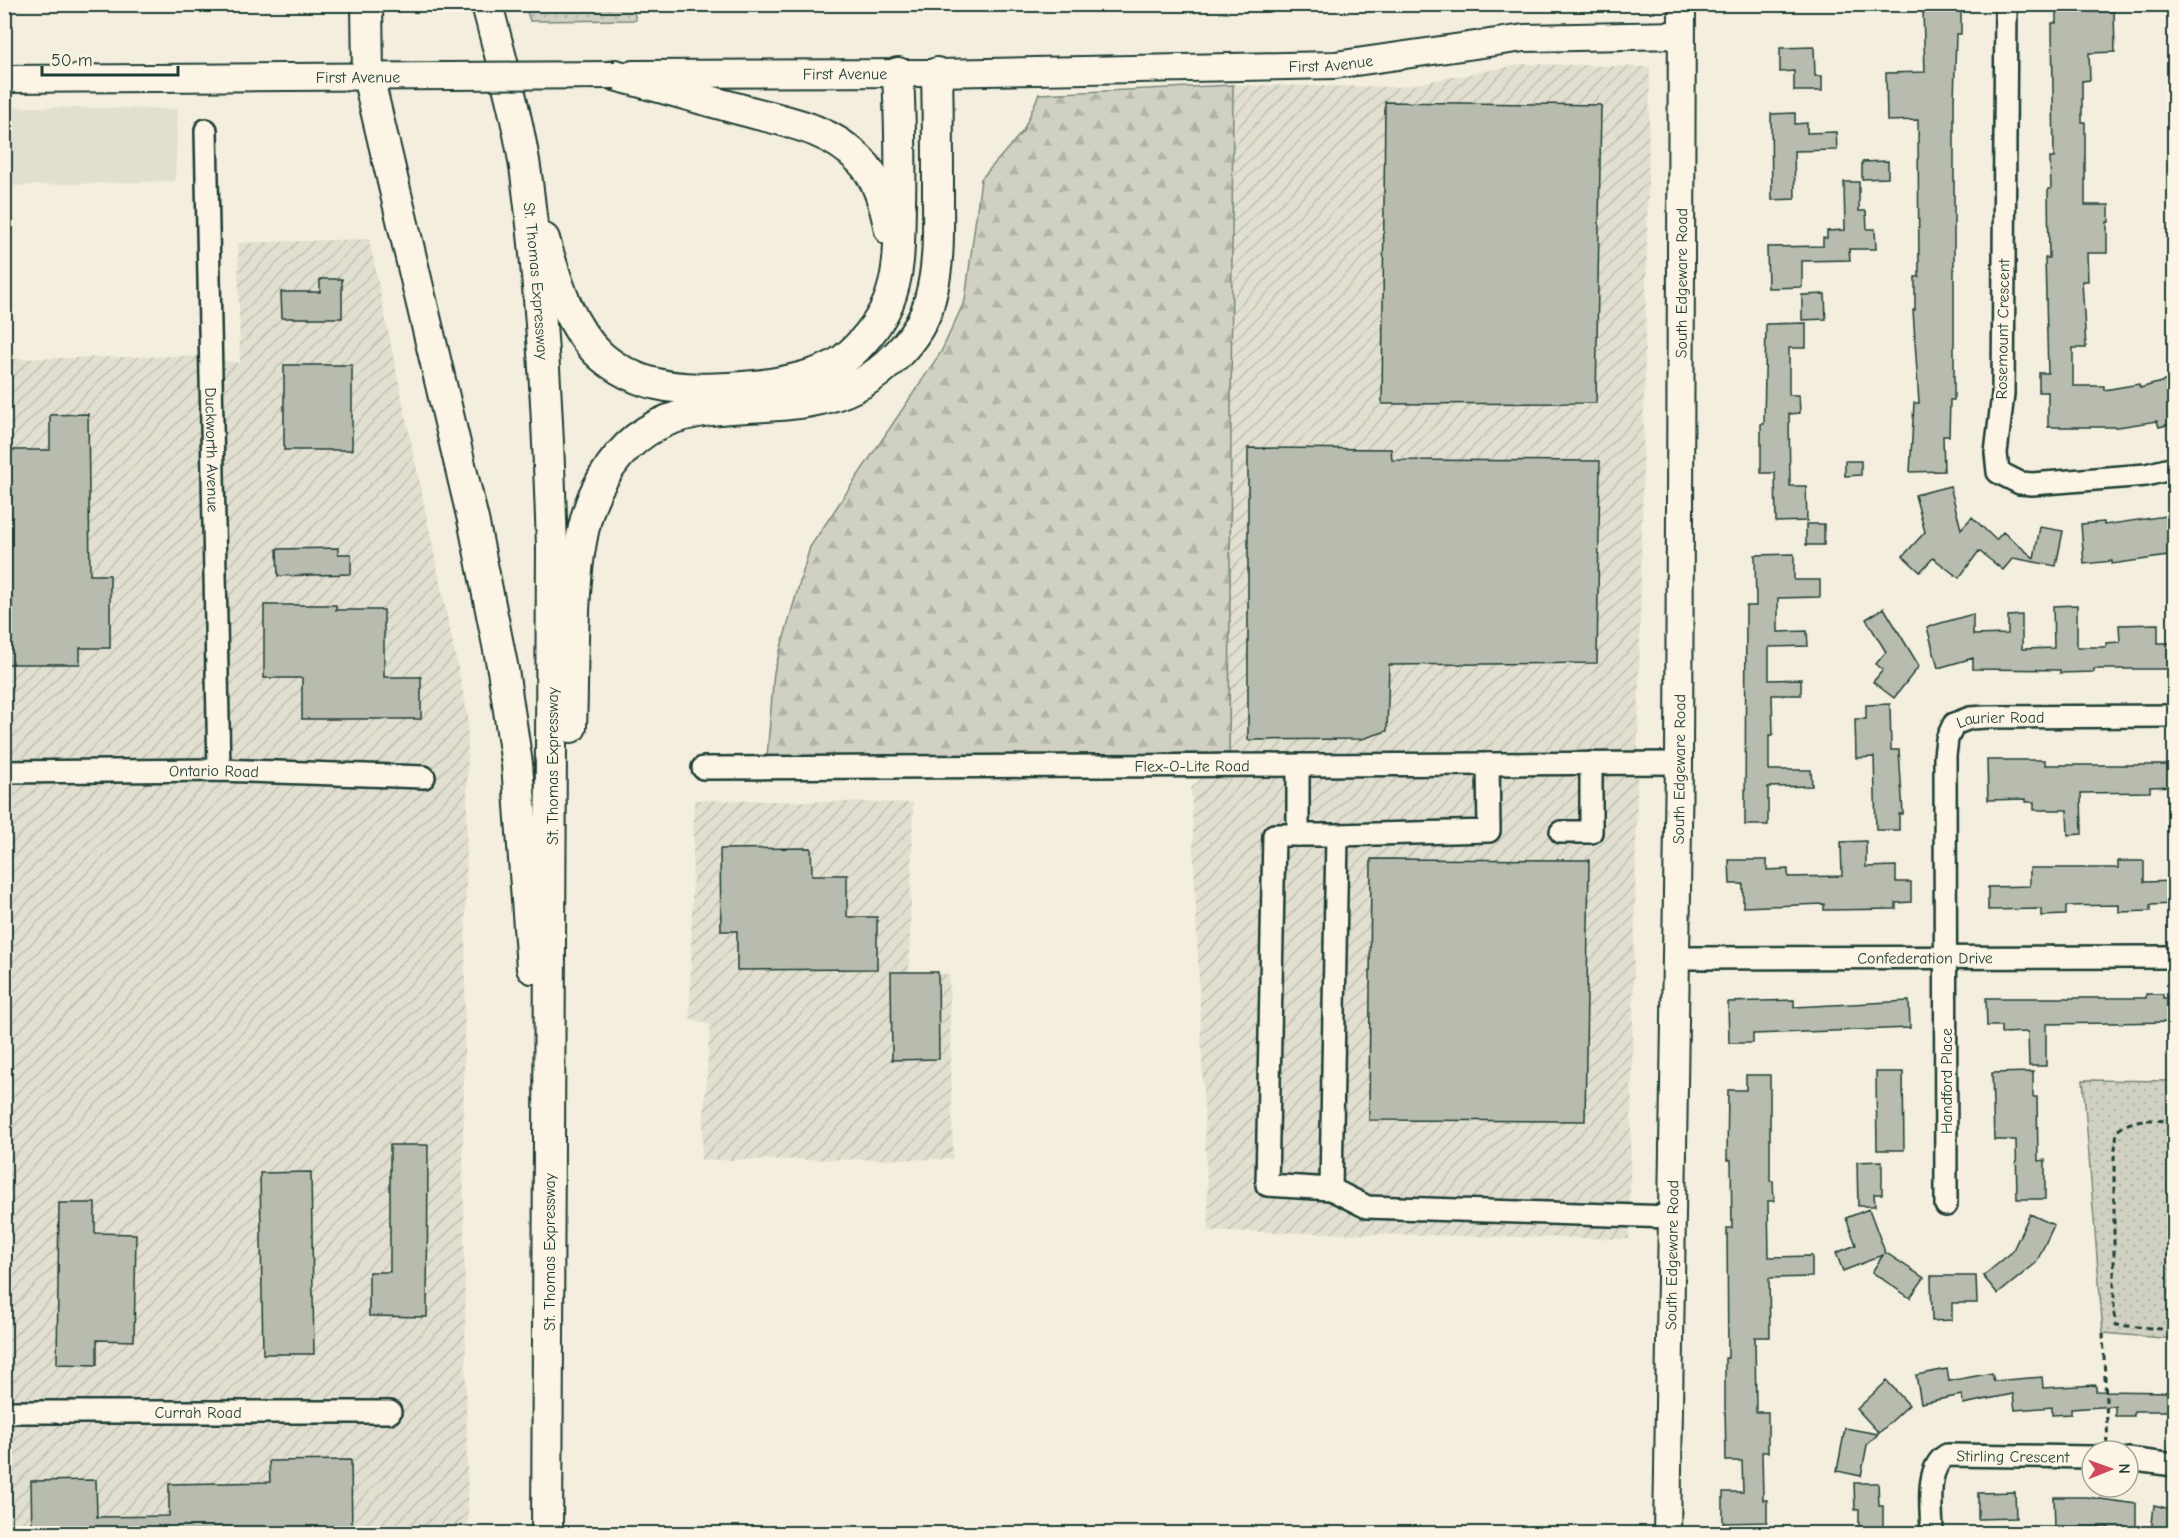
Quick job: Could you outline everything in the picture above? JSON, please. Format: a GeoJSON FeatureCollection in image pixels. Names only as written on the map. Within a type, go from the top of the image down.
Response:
{"type":"FeatureCollection","features":[{"type":"Feature","properties":{"kind":"highway"},"geometry":{"type":"LineString","coordinates":[[367,4],[368,76],[474,524],[503,670],[517,764],[531,936],[548,1435]]}},
{"type":"Feature","properties":{"kind":"highway","name":"St. Thomas Expressway"},"geometry":{"type":"LineString","coordinates":[[487,4],[525,172],[543,355],[552,547],[547,1533]]}},
{"type":"Feature","properties":{"kind":"highway"},"geometry":{"type":"LineString","coordinates":[[525,172],[564,301],[581,332],[601,356],[628,374],[658,385],[695,388],[790,382],[821,372],[843,360],[869,334],[888,303],[900,239],[901,138],[898,73]]}},
{"type":"Feature","properties":{"kind":"highway"},"geometry":{"type":"LineString","coordinates":[[551,923],[567,830],[578,559],[581,537],[596,490],[628,444],[643,431],[668,419],[709,410],[787,406],[825,400],[860,385],[883,370],[901,351],[916,332],[930,301],[935,272],[938,242],[937,73]]}},
{"type":"Feature","properties":{"kind":"highway"},"geometry":{"type":"LineString","coordinates":[[615,75],[792,122],[836,141],[860,160],[886,206],[894,253],[892,286]]}},
{"type":"Feature","properties":{"kind":"main road","name":"South Edgeware Road"},"geometry":{"type":"LineString","coordinates":[[1667,1533],[1679,763],[1682,4]]}},
{"type":"Feature","properties":{"kind":"main road","name":"First Avenue"},"geometry":{"type":"LineString","coordinates":[[4,79],[937,73],[1335,65],[1537,37],[1681,35]]}},
{"type":"Feature","properties":{"kind":"street","name":"Rosemount Crescent"},"geometry":{"type":"LineString","coordinates":[[2006,4],[2002,394],[1996,453],[1998,472],[2020,483],[2032,484],[2146,475],[2175,468]]}},
{"type":"Feature","properties":{"kind":"street","name":"Duckworth Avenue"},"geometry":{"type":"LineString","coordinates":[[206,130],[219,770]]}},
{"type":"Feature","properties":{"kind":"street","name":"Laurier Road"},"geometry":{"type":"LineString","coordinates":[[1945,957],[1945,756],[1947,739],[1954,724],[1970,718],[1986,717],[2175,716]]}},
{"type":"Feature","properties":{"kind":"street"},"geometry":{"type":"LineString","coordinates":[[1562,832],[1591,832],[1591,763]]}},
{"type":"Feature","properties":{"kind":"street","name":"Flex-O-Lite Road"},"geometry":{"type":"LineString","coordinates":[[703,768],[1679,763]]}},
{"type":"Feature","properties":{"kind":"street"},"geometry":{"type":"LineString","coordinates":[[1488,764],[1489,831],[1274,835],[1267,1185],[1331,1188],[1367,1207],[1671,1217]]}},
{"type":"Feature","properties":{"kind":"street"},"geometry":{"type":"LineString","coordinates":[[1298,766],[1298,835]]}},
{"type":"Feature","properties":{"kind":"street","name":"Ontario Road"},"geometry":{"type":"LineString","coordinates":[[4,772],[219,770],[424,777]]}},
{"type":"Feature","properties":{"kind":"street"},"geometry":{"type":"LineString","coordinates":[[1331,1188],[1337,835]]}},
{"type":"Feature","properties":{"kind":"street","name":"Handford Place"},"geometry":{"type":"LineString","coordinates":[[1945,957],[1946,1205]]}},
{"type":"Feature","properties":{"kind":"street","name":"Confederation Drive"},"geometry":{"type":"LineString","coordinates":[[1675,958],[2175,957]]}},
{"type":"Feature","properties":{"kind":"street","name":"Currah Road"},"geometry":{"type":"LineString","coordinates":[[4,1412],[390,1412]]}},
{"type":"Feature","properties":{"kind":"street","name":"Stirling Crescent"},"geometry":{"type":"LineString","coordinates":[[1932,1533],[1932,1474],[1939,1460],[1947,1455],[2080,1457]]}},
{"type":"Feature","properties":{"kind":"street"},"geometry":{"type":"LineString","coordinates":[[2140,1461],[2175,1465]]}},
{"type":"Feature","properties":{"kind":"path"},"geometry":{"type":"LineString","coordinates":[[2175,1122],[2144,1120],[2128,1122],[2117,1131],[2114,1158],[2114,1314],[2116,1325],[2175,1330]]}},
{"type":"Feature","properties":{"kind":"path"},"geometry":{"type":"LineString","coordinates":[[2103,1333],[2107,1439]]}},
{"type":"Feature","properties":{"kind":"shaded area"},"geometry":{"type":"Polygon","coordinates":[[[1524,64],[1650,67],[1629,1239],[1209,1231],[1191,788],[1229,753],[1233,85],[1399,87],[1524,64]]]}},
{"type":"Feature","properties":{"kind":"shaded area"},"geometry":{"type":"Polygon","coordinates":[[[5,107],[178,109],[175,181],[5,186],[5,107]]]}},
{"type":"Feature","properties":{"kind":"shaded area"},"geometry":{"type":"Polygon","coordinates":[[[369,239],[468,717],[463,1152],[468,1533],[5,1533],[4,359],[190,356],[240,363],[238,243],[369,239]]]}},
{"type":"Feature","properties":{"kind":"shaded area"},"geometry":{"type":"Polygon","coordinates":[[[694,800],[913,803],[909,975],[949,974],[953,1159],[701,1160],[710,1025],[690,1018],[694,800]]]}},
{"type":"Feature","properties":{"kind":"green space"},"geometry":{"type":"Polygon","coordinates":[[[525,5],[632,5],[636,20],[530,21],[525,5]]]}},
{"type":"Feature","properties":{"kind":"green space"},"geometry":{"type":"Polygon","coordinates":[[[1233,85],[1229,753],[767,757],[774,672],[810,547],[941,352],[965,300],[981,179],[1023,131],[1039,94],[1233,85]]]}},
{"type":"Feature","properties":{"kind":"green space"},"geometry":{"type":"Polygon","coordinates":[[[2083,1080],[2174,1081],[2174,1339],[2103,1333],[2083,1080]]]}},
{"type":"Feature","properties":{"kind":"building"},"geometry":{"type":"Polygon","coordinates":[[[2056,4],[2092,4],[2093,12],[2114,11],[2115,52],[2089,53],[2090,80],[2082,81],[2082,122],[2085,122],[2085,205],[2109,205],[2109,222],[2107,222],[2107,253],[2087,253],[2088,281],[2082,281],[2086,348],[2073,348],[2073,386],[2104,386],[2104,390],[2139,384],[2140,388],[2175,378],[2175,423],[2159,427],[2157,421],[2118,427],[2048,427],[2048,392],[2039,392],[2039,373],[2048,373],[2045,258],[2049,258],[2050,158],[2054,158],[2052,23],[2056,23],[2056,4]]]}},
{"type":"Feature","properties":{"kind":"building"},"geometry":{"type":"Polygon","coordinates":[[[1961,10],[1961,34],[1956,34],[1954,101],[1954,400],[1950,400],[1949,436],[1943,436],[1944,471],[1910,472],[1914,403],[1919,403],[1913,310],[1915,310],[1915,277],[1919,277],[1918,120],[1887,121],[1886,73],[1925,72],[1923,11],[1961,10]]]}},
{"type":"Feature","properties":{"kind":"building"},"geometry":{"type":"Polygon","coordinates":[[[1814,47],[1815,76],[1822,76],[1822,91],[1794,91],[1794,71],[1780,72],[1780,48],[1814,47]]]}},
{"type":"Feature","properties":{"kind":"building"},"geometry":{"type":"Polygon","coordinates":[[[1385,102],[1601,105],[1596,403],[1382,404],[1385,102]]]}},
{"type":"Feature","properties":{"kind":"building"},"geometry":{"type":"Polygon","coordinates":[[[1795,113],[1795,124],[1807,123],[1807,133],[1836,132],[1837,150],[1794,151],[1795,199],[1772,200],[1771,114],[1795,113]]]}},
{"type":"Feature","properties":{"kind":"building"},"geometry":{"type":"Polygon","coordinates":[[[1888,161],[1888,178],[1862,179],[1862,162],[1888,161]]]}},
{"type":"Feature","properties":{"kind":"building"},"geometry":{"type":"Polygon","coordinates":[[[1844,182],[1859,182],[1859,211],[1866,211],[1867,229],[1875,229],[1876,249],[1849,249],[1850,260],[1802,261],[1802,287],[1768,288],[1767,247],[1823,246],[1823,238],[1827,238],[1827,231],[1845,230],[1844,182]]]}},
{"type":"Feature","properties":{"kind":"building"},"geometry":{"type":"Polygon","coordinates":[[[320,279],[342,279],[342,318],[282,318],[281,292],[320,292],[320,279]]]}},
{"type":"Feature","properties":{"kind":"building"},"geometry":{"type":"Polygon","coordinates":[[[1825,294],[1826,319],[1802,320],[1802,295],[1825,294]]]}},
{"type":"Feature","properties":{"kind":"building"},"geometry":{"type":"Polygon","coordinates":[[[1806,323],[1806,348],[1789,348],[1789,395],[1799,395],[1800,413],[1789,414],[1790,486],[1806,486],[1807,521],[1776,522],[1775,473],[1761,473],[1766,324],[1806,323]]]}},
{"type":"Feature","properties":{"kind":"building"},"geometry":{"type":"Polygon","coordinates":[[[284,365],[352,365],[352,450],[284,450],[284,365]]]}},
{"type":"Feature","properties":{"kind":"building"},"geometry":{"type":"Polygon","coordinates":[[[88,414],[90,575],[110,575],[110,648],[80,648],[80,664],[4,664],[4,450],[50,450],[50,415],[88,414]]]}},
{"type":"Feature","properties":{"kind":"building"},"geometry":{"type":"Polygon","coordinates":[[[1248,448],[1391,449],[1392,460],[1600,461],[1597,663],[1389,665],[1387,731],[1362,739],[1248,740],[1248,448]]]}},
{"type":"Feature","properties":{"kind":"building"},"geometry":{"type":"Polygon","coordinates":[[[1845,461],[1861,461],[1861,475],[1845,476],[1845,461]]]}},
{"type":"Feature","properties":{"kind":"building"},"geometry":{"type":"Polygon","coordinates":[[[1950,486],[1961,529],[1972,517],[1996,540],[2003,532],[2034,558],[2040,527],[2063,531],[2056,566],[2013,558],[2003,570],[1979,551],[1959,578],[1933,558],[1920,572],[1903,556],[1925,532],[1915,495],[1950,486]]]}},
{"type":"Feature","properties":{"kind":"building"},"geometry":{"type":"Polygon","coordinates":[[[2172,515],[2175,555],[2112,564],[2112,561],[2084,564],[2081,524],[2104,522],[2104,525],[2172,515]]]}},
{"type":"Feature","properties":{"kind":"building"},"geometry":{"type":"Polygon","coordinates":[[[1806,524],[1824,524],[1824,545],[1806,545],[1806,524]]]}},
{"type":"Feature","properties":{"kind":"building"},"geometry":{"type":"Polygon","coordinates":[[[338,548],[338,554],[351,554],[351,574],[278,576],[277,549],[338,548]]]}},
{"type":"Feature","properties":{"kind":"building"},"geometry":{"type":"Polygon","coordinates":[[[1794,554],[1794,580],[1820,580],[1820,597],[1778,598],[1778,632],[1807,631],[1808,646],[1769,647],[1769,680],[1801,679],[1801,695],[1772,695],[1773,735],[1769,735],[1769,770],[1811,770],[1812,786],[1768,787],[1768,825],[1745,825],[1746,606],[1756,606],[1755,555],[1794,554]]]}},
{"type":"Feature","properties":{"kind":"building"},"geometry":{"type":"Polygon","coordinates":[[[264,605],[336,605],[336,610],[384,610],[384,677],[421,677],[421,719],[302,719],[302,678],[264,678],[264,605]]]}},
{"type":"Feature","properties":{"kind":"building"},"geometry":{"type":"Polygon","coordinates":[[[2077,605],[2077,647],[2106,647],[2106,643],[2120,642],[2119,625],[2158,624],[2158,643],[2175,643],[2175,669],[2094,669],[2094,672],[2060,673],[2060,670],[1973,669],[1973,658],[1938,668],[1927,627],[1973,614],[1973,635],[2008,634],[2008,616],[2022,615],[2022,649],[2054,648],[2053,606],[2077,605]]]}},
{"type":"Feature","properties":{"kind":"building"},"geometry":{"type":"Polygon","coordinates":[[[1884,608],[1919,666],[1894,698],[1873,682],[1883,670],[1876,664],[1886,652],[1866,619],[1884,608]]]}},
{"type":"Feature","properties":{"kind":"building"},"geometry":{"type":"Polygon","coordinates":[[[1890,704],[1891,750],[1899,750],[1903,814],[1899,814],[1899,830],[1876,830],[1874,757],[1856,758],[1855,719],[1866,719],[1866,705],[1890,704]]]}},
{"type":"Feature","properties":{"kind":"building"},"geometry":{"type":"Polygon","coordinates":[[[1987,760],[2045,760],[2045,765],[2175,765],[2175,786],[2150,787],[2150,792],[2081,793],[2082,834],[2068,835],[2067,810],[2034,810],[2034,802],[2026,802],[2026,799],[1988,800],[1987,760]]]}},
{"type":"Feature","properties":{"kind":"building"},"geometry":{"type":"Polygon","coordinates":[[[1866,841],[1866,867],[1896,866],[1896,882],[1911,882],[1911,902],[1896,903],[1896,909],[1824,910],[1824,904],[1743,907],[1743,884],[1730,884],[1729,860],[1767,860],[1767,870],[1788,869],[1788,877],[1842,876],[1841,842],[1866,841]]]}},
{"type":"Feature","properties":{"kind":"building"},"geometry":{"type":"Polygon","coordinates":[[[811,848],[812,875],[847,875],[847,917],[877,917],[877,969],[737,970],[737,931],[721,931],[720,849],[811,848]]]}},
{"type":"Feature","properties":{"kind":"building"},"geometry":{"type":"Polygon","coordinates":[[[1371,859],[1589,860],[1585,1121],[1369,1120],[1371,859]]]}},
{"type":"Feature","properties":{"kind":"building"},"geometry":{"type":"Polygon","coordinates":[[[2118,861],[2144,861],[2144,882],[2175,881],[2175,904],[2150,905],[2150,911],[2119,912],[2119,905],[2066,906],[2066,915],[2041,916],[2041,909],[1988,910],[1988,887],[2030,886],[2030,868],[2118,868],[2118,861]]]}},
{"type":"Feature","properties":{"kind":"building"},"geometry":{"type":"Polygon","coordinates":[[[891,972],[938,972],[939,1059],[892,1060],[891,972]]]}},
{"type":"Feature","properties":{"kind":"building"},"geometry":{"type":"Polygon","coordinates":[[[2146,994],[2163,994],[2163,998],[2173,998],[2173,1022],[2046,1024],[2046,1066],[2029,1066],[2028,1032],[2001,1033],[2001,1026],[1987,1026],[1986,998],[2146,998],[2146,994]]]}},
{"type":"Feature","properties":{"kind":"building"},"geometry":{"type":"Polygon","coordinates":[[[1794,1000],[1794,1007],[1909,1001],[1910,1028],[1753,1034],[1753,1043],[1729,1043],[1728,1002],[1794,1000]]]}},
{"type":"Feature","properties":{"kind":"building"},"geometry":{"type":"Polygon","coordinates":[[[1876,1072],[1903,1072],[1904,1150],[1877,1150],[1876,1072]]]}},
{"type":"Feature","properties":{"kind":"building"},"geometry":{"type":"Polygon","coordinates":[[[2033,1072],[2033,1097],[2037,1097],[2038,1161],[2045,1160],[2045,1199],[2017,1199],[2016,1140],[1994,1140],[1992,1073],[2033,1072]]]}},
{"type":"Feature","properties":{"kind":"building"},"geometry":{"type":"Polygon","coordinates":[[[1746,1075],[1770,1075],[1770,1181],[1773,1181],[1774,1201],[1768,1201],[1769,1257],[1812,1256],[1812,1277],[1769,1278],[1770,1337],[1755,1337],[1756,1412],[1768,1412],[1768,1452],[1762,1452],[1763,1500],[1767,1500],[1767,1522],[1723,1523],[1723,1492],[1743,1492],[1742,1461],[1726,1461],[1725,1358],[1728,1358],[1727,1228],[1732,1228],[1731,1160],[1727,1160],[1728,1090],[1746,1090],[1746,1075]]]}},
{"type":"Feature","properties":{"kind":"building"},"geometry":{"type":"Polygon","coordinates":[[[390,1145],[428,1145],[427,1317],[369,1316],[369,1272],[390,1272],[390,1145]]]}},
{"type":"Feature","properties":{"kind":"building"},"geometry":{"type":"Polygon","coordinates":[[[1882,1161],[1882,1194],[1874,1194],[1875,1206],[1858,1206],[1857,1162],[1882,1161]]]}},
{"type":"Feature","properties":{"kind":"building"},"geometry":{"type":"Polygon","coordinates":[[[311,1172],[314,1354],[263,1354],[260,1173],[311,1172]]]}},
{"type":"Feature","properties":{"kind":"building"},"geometry":{"type":"Polygon","coordinates":[[[59,1203],[95,1203],[95,1233],[136,1234],[134,1341],[97,1340],[97,1365],[57,1364],[59,1203]]]}},
{"type":"Feature","properties":{"kind":"building"},"geometry":{"type":"Polygon","coordinates":[[[1869,1209],[1885,1252],[1924,1278],[1910,1298],[1872,1272],[1883,1255],[1843,1271],[1836,1253],[1856,1245],[1846,1218],[1869,1209]]]}},
{"type":"Feature","properties":{"kind":"building"},"geometry":{"type":"Polygon","coordinates":[[[2030,1214],[2054,1225],[2036,1263],[1998,1294],[1983,1276],[2012,1252],[2030,1214]]]}},
{"type":"Feature","properties":{"kind":"building"},"geometry":{"type":"Polygon","coordinates":[[[1931,1276],[1976,1276],[1977,1303],[1952,1303],[1952,1320],[1932,1321],[1931,1276]]]}},
{"type":"Feature","properties":{"kind":"building"},"geometry":{"type":"Polygon","coordinates":[[[1947,1369],[1949,1381],[1992,1373],[1994,1381],[2042,1377],[2043,1388],[2096,1385],[2096,1391],[2175,1392],[2175,1411],[2134,1411],[2134,1416],[2115,1416],[2115,1406],[2071,1409],[2071,1414],[2052,1415],[2052,1407],[2015,1410],[2013,1394],[1963,1404],[1962,1395],[1921,1403],[1916,1375],[1947,1369]]]}},
{"type":"Feature","properties":{"kind":"building"},"geometry":{"type":"Polygon","coordinates":[[[1887,1381],[1909,1405],[1879,1433],[1857,1409],[1887,1381]]]}},
{"type":"Feature","properties":{"kind":"building"},"geometry":{"type":"Polygon","coordinates":[[[1845,1428],[1878,1434],[1867,1445],[1861,1476],[1837,1471],[1845,1428]]]}},
{"type":"Feature","properties":{"kind":"building"},"geometry":{"type":"Polygon","coordinates":[[[351,1460],[352,1533],[32,1533],[31,1481],[96,1480],[97,1517],[169,1516],[169,1484],[270,1482],[269,1461],[351,1460]]]}},
{"type":"Feature","properties":{"kind":"building"},"geometry":{"type":"Polygon","coordinates":[[[1854,1483],[1878,1483],[1879,1506],[1883,1506],[1883,1533],[1859,1533],[1859,1510],[1855,1510],[1854,1483]]]}},
{"type":"Feature","properties":{"kind":"building"},"geometry":{"type":"Polygon","coordinates":[[[2015,1492],[2016,1518],[1978,1519],[1978,1493],[2015,1492]]]}},
{"type":"Feature","properties":{"kind":"building"},"geometry":{"type":"Polygon","coordinates":[[[2054,1497],[2080,1497],[2080,1499],[2100,1499],[2136,1504],[2136,1533],[2108,1533],[2109,1527],[2055,1528],[2054,1497]]]}},
{"type":"Feature","properties":{"kind":"building"},"geometry":{"type":"Polygon","coordinates":[[[2154,1505],[2175,1510],[2175,1531],[2151,1533],[2154,1505]]]}}]}
